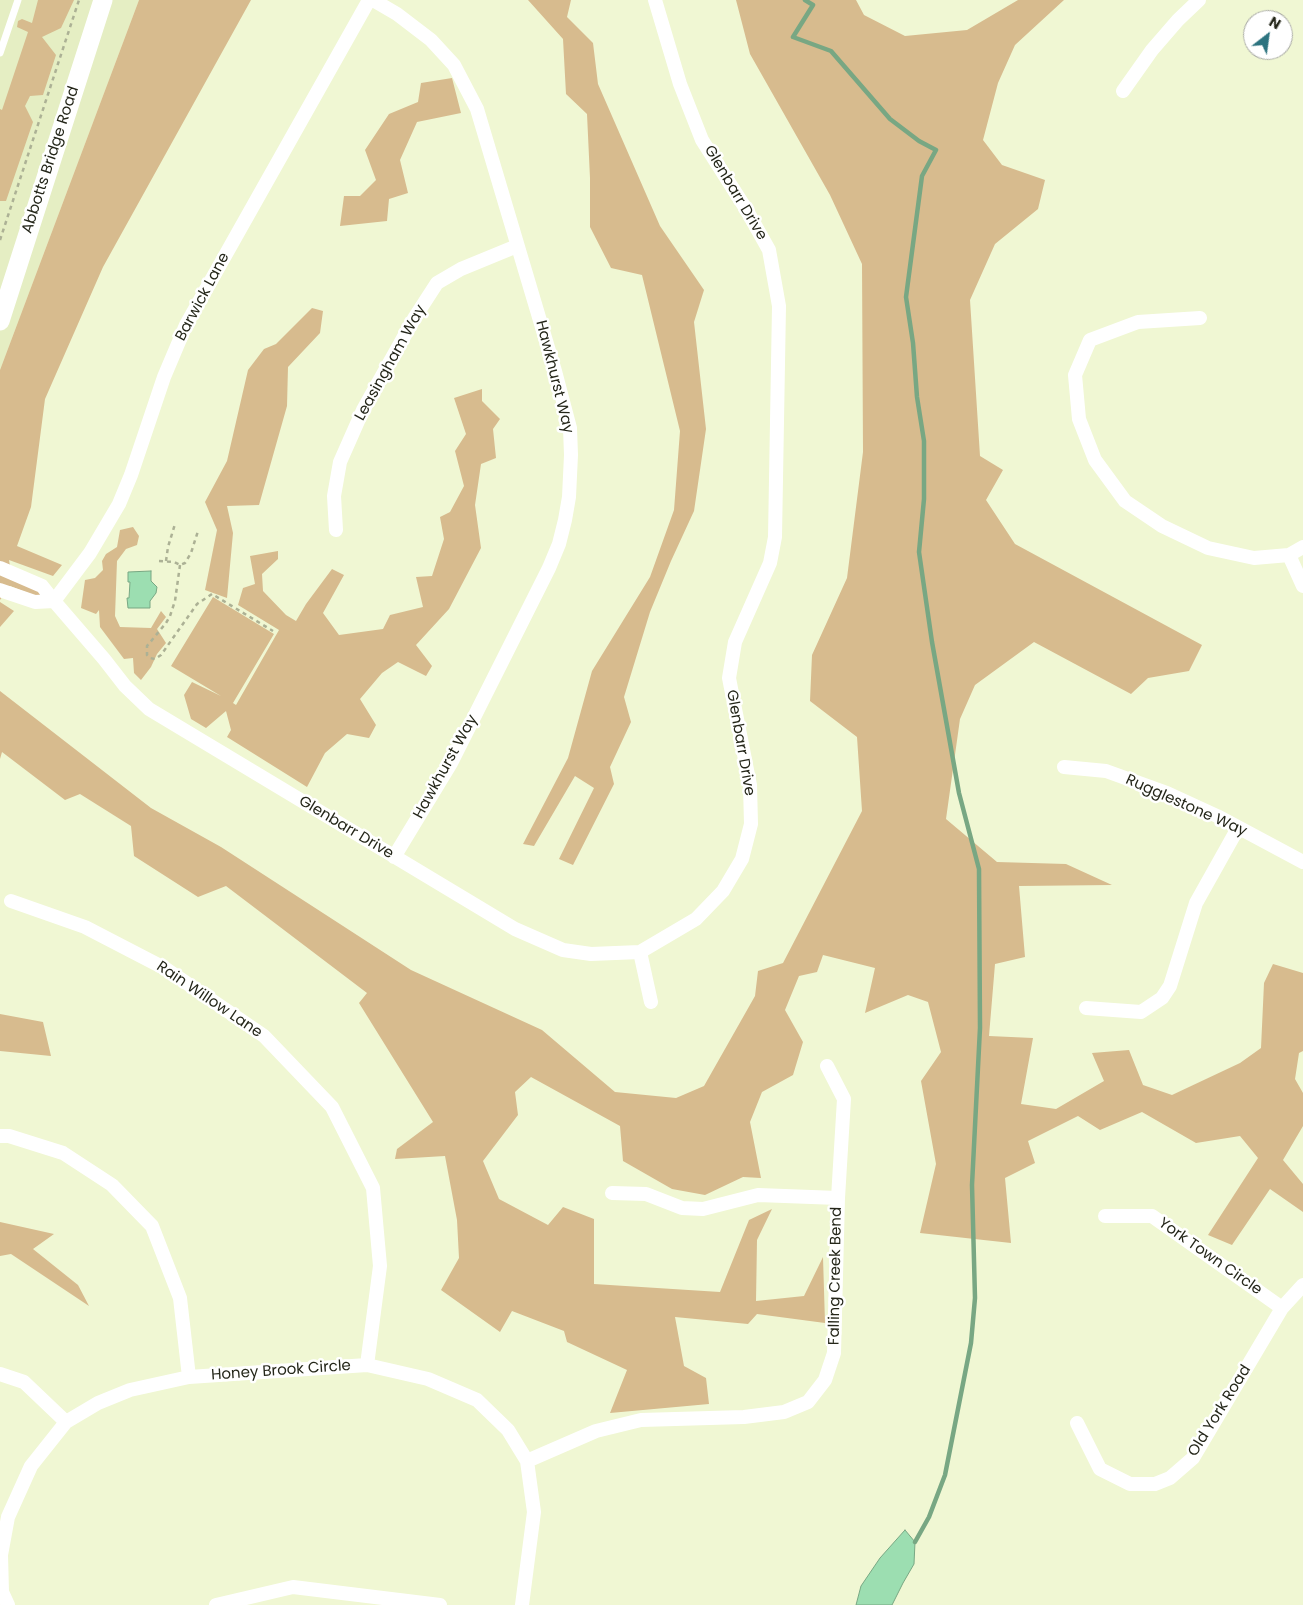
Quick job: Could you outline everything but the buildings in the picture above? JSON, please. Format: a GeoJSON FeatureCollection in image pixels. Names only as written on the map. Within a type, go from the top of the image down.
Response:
{"type":"FeatureCollection","features":[{"type":"Feature","properties":{"kind":"main road","name":"Abbotts Bridge Road"},"geometry":{"type":"LineString","coordinates":[[0,321],[103,0]]}},
{"type":"Feature","properties":{"kind":"street","name":"Hawkhurst Way"},"geometry":{"type":"LineString","coordinates":[[371,0],[397,14],[431,40],[454,65],[477,109],[555,370],[570,428],[571,455],[569,497],[559,544],[451,764],[394,857]]}},
{"type":"Feature","properties":{"kind":"street","name":"Barwick Lane"},"geometry":{"type":"LineString","coordinates":[[54,600],[90,553],[114,514],[130,475],[164,377],[186,325],[371,0]]}},
{"type":"Feature","properties":{"kind":"street","name":"Glenbarr Drive"},"geometry":{"type":"LineString","coordinates":[[0,568],[42,586],[104,658],[125,686],[149,710],[515,929],[563,950],[591,954],[640,952],[696,919],[723,891],[742,859],[751,824],[750,785],[728,678],[735,642],[770,562],[775,537],[780,306],[769,250],[746,209],[702,140],[680,84],[656,0]]}},
{"type":"Feature","properties":{"kind":"street"},"geometry":{"type":"LineString","coordinates":[[1123,91],[1152,50],[1178,20],[1199,0]]}},
{"type":"Feature","properties":{"kind":"street","name":"Leasingham Way"},"geometry":{"type":"LineString","coordinates":[[336,530],[334,496],[340,462],[363,410],[415,317],[437,283],[460,269],[517,246]]}},
{"type":"Feature","properties":{"kind":"street"},"geometry":{"type":"LineString","coordinates":[[1200,318],[1138,322],[1090,340],[1075,374],[1079,419],[1095,460],[1125,502],[1162,526],[1208,548],[1254,558],[1289,554],[1303,547]]}},
{"type":"Feature","properties":{"kind":"street"},"geometry":{"type":"LineString","coordinates":[[1289,554],[1303,586]]}},
{"type":"Feature","properties":{"kind":"street"},"geometry":{"type":"LineString","coordinates":[[0,590],[35,602],[54,600]]}},
{"type":"Feature","properties":{"kind":"street","name":"Rugglestone Way"},"geometry":{"type":"LineString","coordinates":[[1064,767],[1106,770],[1167,793],[1217,816],[1303,862]]}},
{"type":"Feature","properties":{"kind":"street"},"geometry":{"type":"LineString","coordinates":[[1086,1008],[1141,1012],[1162,998],[1170,986],[1196,903],[1238,828]]}},
{"type":"Feature","properties":{"kind":"street","name":"Rain Willow Lane"},"geometry":{"type":"LineString","coordinates":[[11,901],[85,927],[166,969],[264,1036],[332,1106],[373,1188],[380,1266],[367,1365]]}},
{"type":"Feature","properties":{"kind":"street"},"geometry":{"type":"LineString","coordinates":[[640,952],[651,1002]]}},
{"type":"Feature","properties":{"kind":"street","name":"Falling Creek Bend"},"geometry":{"type":"LineString","coordinates":[[527,1461],[596,1431],[641,1420],[744,1417],[784,1412],[808,1402],[825,1380],[834,1353],[838,1198],[844,1099],[827,1066]]}},
{"type":"Feature","properties":{"kind":"street"},"geometry":{"type":"LineString","coordinates":[[0,1136],[8,1136],[64,1153],[112,1185],[152,1226],[180,1298],[188,1377]]}},
{"type":"Feature","properties":{"kind":"street"},"geometry":{"type":"LineString","coordinates":[[612,1193],[646,1194],[682,1208],[703,1209],[758,1195],[838,1198]]}},
{"type":"Feature","properties":{"kind":"street","name":"York Town Circle"},"geometry":{"type":"LineString","coordinates":[[1105,1216],[1152,1216],[1282,1308]]}},
{"type":"Feature","properties":{"kind":"street","name":"Old York Road"},"geometry":{"type":"LineString","coordinates":[[1077,1423],[1100,1469],[1130,1484],[1155,1484],[1170,1478],[1193,1458],[1282,1308],[1303,1285]]}},
{"type":"Feature","properties":{"kind":"street","name":"Honey Brook Circle"},"geometry":{"type":"LineString","coordinates":[[8,1605],[2,1592],[1,1554],[8,1517],[31,1466],[66,1422],[98,1403],[130,1390],[188,1377],[367,1365],[428,1380],[477,1400],[508,1430],[527,1461],[534,1512],[522,1605]]}},
{"type":"Feature","properties":{"kind":"street"},"geometry":{"type":"LineString","coordinates":[[0,1374],[24,1382],[66,1422]]}},
{"type":"Feature","properties":{"kind":"street"},"geometry":{"type":"LineString","coordinates":[[216,1605],[293,1587],[440,1605]]}},
{"type":"Feature","properties":{"kind":"lane"},"geometry":{"type":"LineString","coordinates":[[0,53],[18,0]]}},
{"type":"Feature","properties":{"kind":"path"},"geometry":{"type":"LineString","coordinates":[[0,240],[78,0]]}},
{"type":"Feature","properties":{"kind":"path"},"geometry":{"type":"LineString","coordinates":[[166,561],[175,524]]}},
{"type":"Feature","properties":{"kind":"path"},"geometry":{"type":"LineString","coordinates":[[198,531],[189,559],[180,565],[175,601],[170,616],[147,646],[147,655],[155,659],[161,655],[197,604],[212,594],[273,631]]}},
{"type":"Feature","properties":{"kind":"path"},"geometry":{"type":"LineString","coordinates":[[159,561],[180,565]]}},
{"type":"Feature","properties":{"kind":"shaded area"},"geometry":{"type":"Polygon","coordinates":[[[0,0],[139,0],[0,370],[0,0]]]}},
{"type":"Feature","properties":{"kind":"shaded area"},"geometry":{"type":"Polygon","coordinates":[[[38,0],[74,0],[61,28],[42,37],[56,55],[43,95],[30,96],[25,106],[33,122],[6,201],[0,201],[0,109],[2,110],[28,32],[17,27],[18,21],[22,19],[32,23],[38,0]]]}},
{"type":"Feature","properties":{"kind":"shaded area"},"geometry":{"type":"Polygon","coordinates":[[[139,0],[251,0],[103,267],[45,399],[31,507],[17,546],[62,565],[53,576],[9,560],[12,579],[43,591],[41,598],[10,586],[0,600],[0,370],[139,0]]]}},
{"type":"Feature","properties":{"kind":"shaded area"},"geometry":{"type":"Polygon","coordinates":[[[528,0],[571,0],[567,17],[593,43],[598,84],[660,226],[704,290],[694,322],[706,429],[694,511],[650,612],[624,697],[631,722],[610,767],[614,784],[573,865],[559,859],[594,788],[575,776],[534,846],[523,844],[568,758],[592,671],[650,577],[674,510],[680,431],[642,275],[611,268],[590,227],[587,114],[566,94],[563,39],[528,0]]]}},
{"type":"Feature","properties":{"kind":"shaded area"},"geometry":{"type":"Polygon","coordinates":[[[736,0],[856,0],[864,15],[905,36],[967,30],[1018,0],[1064,0],[1015,45],[998,83],[983,140],[1002,165],[1045,180],[1038,209],[995,244],[970,300],[980,456],[1003,470],[986,500],[1015,544],[1202,645],[1189,671],[1148,678],[1131,694],[1034,642],[975,685],[960,719],[946,819],[997,862],[1066,864],[1112,885],[1019,886],[1025,957],[995,964],[989,1036],[1033,1038],[1021,1104],[1056,1109],[1104,1081],[1092,1053],[1129,1050],[1143,1085],[1172,1095],[1240,1063],[1261,1048],[1264,983],[1273,964],[1303,973],[1303,1051],[1299,1053],[1295,1079],[1303,1093],[1303,1126],[1283,1160],[1303,1184],[1303,1212],[1270,1189],[1232,1245],[1208,1235],[1258,1158],[1240,1136],[1196,1143],[1142,1112],[1100,1130],[1078,1116],[1028,1141],[1035,1163],[1005,1178],[1011,1243],[920,1233],[936,1164],[921,1081],[941,1052],[928,1002],[908,995],[865,1013],[875,968],[823,955],[817,972],[799,976],[785,1010],[803,1042],[793,1075],[762,1092],[750,1122],[761,1178],[743,1177],[705,1195],[672,1189],[623,1161],[620,1126],[531,1077],[515,1092],[518,1115],[483,1161],[499,1199],[548,1225],[563,1207],[594,1219],[594,1284],[720,1292],[749,1220],[772,1209],[757,1240],[756,1301],[804,1296],[823,1257],[825,1323],[757,1314],[748,1324],[675,1317],[684,1366],[706,1378],[709,1404],[610,1413],[627,1370],[567,1342],[564,1331],[512,1311],[500,1332],[441,1290],[459,1258],[457,1220],[445,1156],[395,1159],[397,1149],[433,1122],[359,1003],[367,993],[226,886],[198,897],[134,856],[131,826],[80,794],[65,800],[2,752],[0,759],[0,691],[151,808],[221,847],[411,970],[542,1030],[615,1092],[676,1098],[704,1086],[755,996],[758,971],[783,963],[862,811],[857,737],[810,701],[812,655],[847,578],[863,452],[862,264],[830,195],[750,54],[736,0]]]}},
{"type":"Feature","properties":{"kind":"shaded area"},"geometry":{"type":"Polygon","coordinates":[[[452,78],[461,113],[417,122],[400,160],[408,193],[389,199],[387,221],[340,226],[344,196],[360,196],[376,180],[365,150],[389,114],[418,102],[421,83],[452,78]]]}},
{"type":"Feature","properties":{"kind":"shaded area"},"geometry":{"type":"Polygon","coordinates":[[[312,308],[323,311],[320,333],[288,367],[287,406],[259,505],[227,506],[233,533],[227,598],[205,590],[217,530],[205,502],[227,461],[248,370],[264,349],[276,344],[312,308]]]}},
{"type":"Feature","properties":{"kind":"shaded area"},"geometry":{"type":"Polygon","coordinates":[[[482,389],[482,401],[500,419],[493,429],[496,458],[481,464],[475,505],[481,548],[449,609],[416,645],[432,666],[426,676],[398,662],[382,673],[360,699],[376,725],[369,738],[347,734],[325,753],[307,787],[227,737],[231,730],[226,711],[206,728],[191,719],[184,695],[192,682],[221,696],[171,666],[213,597],[274,634],[233,703],[236,705],[279,630],[238,605],[243,588],[255,584],[250,556],[278,551],[278,559],[262,574],[263,591],[286,615],[296,621],[332,569],[344,575],[323,613],[339,635],[383,629],[390,615],[423,607],[416,577],[432,576],[444,539],[440,517],[450,512],[464,486],[455,451],[466,434],[454,398],[482,389]]]}},
{"type":"Feature","properties":{"kind":"shaded area"},"geometry":{"type":"Polygon","coordinates":[[[133,527],[139,536],[137,545],[126,549],[117,561],[115,616],[120,627],[151,628],[161,611],[166,617],[157,629],[166,643],[141,680],[134,673],[133,658],[124,659],[100,627],[99,610],[96,614],[81,608],[85,580],[95,578],[103,570],[102,561],[106,554],[117,547],[120,530],[133,527]]]}},
{"type":"Feature","properties":{"kind":"shaded area"},"geometry":{"type":"Polygon","coordinates":[[[151,571],[151,581],[157,587],[156,593],[150,601],[150,608],[128,608],[127,598],[129,598],[130,582],[128,582],[128,572],[151,571]]]}},
{"type":"Feature","properties":{"kind":"shaded area"},"geometry":{"type":"Polygon","coordinates":[[[0,602],[14,611],[0,627],[0,602]]]}},
{"type":"Feature","properties":{"kind":"shaded area"},"geometry":{"type":"Polygon","coordinates":[[[0,1014],[43,1022],[51,1056],[0,1051],[0,1014]]]}},
{"type":"Feature","properties":{"kind":"shaded area"},"geometry":{"type":"Polygon","coordinates":[[[0,1222],[54,1234],[33,1249],[78,1285],[89,1306],[11,1254],[0,1256],[0,1222]]]}},
{"type":"Feature","properties":{"kind":"shaded area"},"geometry":{"type":"Polygon","coordinates":[[[905,1530],[915,1542],[914,1564],[892,1605],[856,1605],[861,1586],[880,1558],[905,1530]]]}},
{"type":"Feature","properties":{"kind":"waterway"},"geometry":{"type":"LineString","coordinates":[[805,0],[813,5],[793,37],[831,51],[890,119],[919,141],[936,150],[922,176],[906,297],[924,441],[924,499],[919,552],[932,642],[959,793],[979,869],[980,1028],[972,1185],[975,1298],[971,1343],[945,1475],[929,1517],[915,1542]]}}]}
